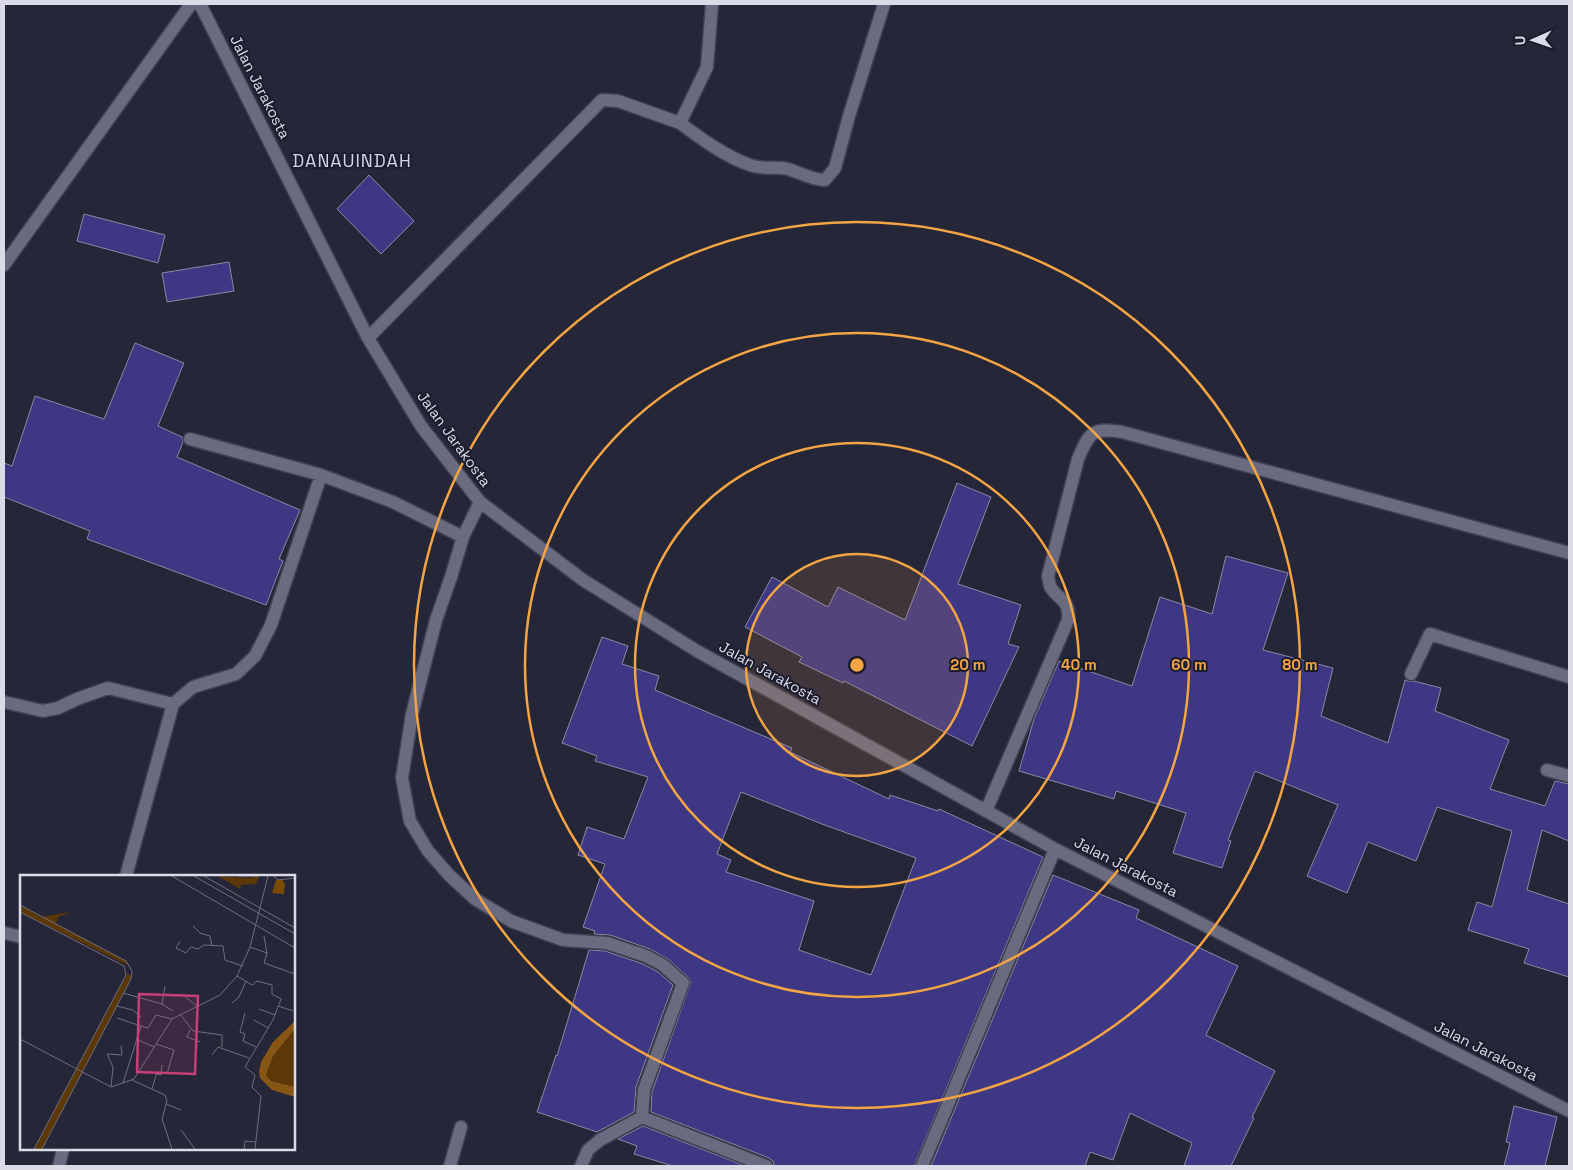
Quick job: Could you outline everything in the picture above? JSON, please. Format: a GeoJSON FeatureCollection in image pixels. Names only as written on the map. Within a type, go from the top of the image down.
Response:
{"type":"FeatureCollection","features":[{"type":"Feature","properties":{"kind":"street"},"geometry":{"type":"LineString","coordinates":[[4,265],[191,4]]}},
{"type":"Feature","properties":{"kind":"street","name":"Jalan Jarakosta"},"geometry":{"type":"LineString","coordinates":[[200,4],[368,338],[421,426],[480,502],[583,580],[697,651],[1055,849],[1569,1112]]}},
{"type":"Feature","properties":{"kind":"street"},"geometry":{"type":"LineString","coordinates":[[680,123],[707,67],[712,4]]}},
{"type":"Feature","properties":{"kind":"street"},"geometry":{"type":"LineString","coordinates":[[368,338],[602,100],[618,100],[680,123],[700,138],[750,165],[788,169],[814,179],[825,180],[835,168],[884,4]]}},
{"type":"Feature","properties":{"kind":"street"},"geometry":{"type":"LineString","coordinates":[[986,811],[1068,620],[1069,612],[1067,605],[1050,587],[1048,576],[1078,459],[1085,443],[1093,433],[1106,430],[1122,432],[1569,553]]}},
{"type":"Feature","properties":{"kind":"street"},"geometry":{"type":"LineString","coordinates":[[190,439],[321,475],[393,502],[463,536]]}},
{"type":"Feature","properties":{"kind":"street"},"geometry":{"type":"LineString","coordinates":[[126,875],[173,704],[193,687],[236,674],[255,656],[271,625],[321,475]]}},
{"type":"Feature","properties":{"kind":"street"},"geometry":{"type":"LineString","coordinates":[[480,502],[463,536],[436,620],[412,714],[402,778],[410,821],[428,850],[449,875],[475,899],[511,921],[563,940],[607,943],[646,956],[663,965],[683,983],[644,1090],[642,1117]]}},
{"type":"Feature","properties":{"kind":"street"},"geometry":{"type":"LineString","coordinates":[[1411,674],[1430,634],[1569,678]]}},
{"type":"Feature","properties":{"kind":"street"},"geometry":{"type":"LineString","coordinates":[[4,702],[43,711],[58,708],[108,688],[173,704]]}},
{"type":"Feature","properties":{"kind":"street"},"geometry":{"type":"LineString","coordinates":[[1547,770],[1569,776]]}},
{"type":"Feature","properties":{"kind":"street"},"geometry":{"type":"LineString","coordinates":[[922,1166],[1055,849]]}},
{"type":"Feature","properties":{"kind":"street"},"geometry":{"type":"LineString","coordinates":[[5,933],[20,937]]}},
{"type":"Feature","properties":{"kind":"street"},"geometry":{"type":"LineString","coordinates":[[581,1166],[588,1150],[600,1140],[642,1117]]}},
{"type":"Feature","properties":{"kind":"street"},"geometry":{"type":"LineString","coordinates":[[642,1117],[766,1166]]}},
{"type":"Feature","properties":{"kind":"street"},"geometry":{"type":"LineString","coordinates":[[450,1166],[461,1127]]}},
{"type":"Feature","properties":{"kind":"street"},"geometry":{"type":"LineString","coordinates":[[59,1166],[63,1150]]}},
{"type":"Feature","properties":{"kind":"building"},"geometry":{"type":"Polygon","coordinates":[[[369,175],[414,221],[381,254],[337,209],[369,175]]]}},
{"type":"Feature","properties":{"kind":"building"},"geometry":{"type":"Polygon","coordinates":[[[84,214],[165,235],[158,263],[77,241],[84,214]]]}},
{"type":"Feature","properties":{"kind":"building"},"geometry":{"type":"Polygon","coordinates":[[[229,262],[234,291],[167,302],[162,273],[229,262]]]}},
{"type":"Feature","properties":{"kind":"building"},"geometry":{"type":"Polygon","coordinates":[[[135,343],[184,363],[158,426],[182,437],[183,442],[177,457],[300,510],[279,559],[283,561],[266,605],[87,539],[90,531],[4,497],[4,463],[12,466],[35,396],[104,419],[135,343]]]}},
{"type":"Feature","properties":{"kind":"building"},"geometry":{"type":"Polygon","coordinates":[[[957,483],[991,497],[958,584],[1021,605],[1008,644],[1019,647],[972,746],[844,681],[843,683],[799,662],[802,657],[745,627],[772,577],[828,607],[838,587],[905,620],[957,483]]]}},
{"type":"Feature","properties":{"kind":"building"},"geometry":{"type":"Polygon","coordinates":[[[1226,556],[1288,573],[1263,650],[1333,668],[1321,716],[1388,743],[1405,680],[1441,688],[1435,711],[1509,740],[1490,789],[1545,806],[1555,781],[1569,784],[1569,841],[1542,830],[1527,890],[1569,904],[1569,977],[1524,963],[1529,949],[1468,930],[1477,902],[1492,907],[1512,831],[1437,807],[1416,861],[1368,842],[1347,893],[1307,876],[1338,805],[1255,771],[1228,840],[1231,841],[1222,868],[1173,853],[1186,813],[1116,791],[1114,799],[1019,771],[1034,719],[1059,661],[1132,686],[1160,597],[1212,614],[1226,556]]]}},
{"type":"Feature","properties":{"kind":"building"},"geometry":{"type":"Polygon","coordinates":[[[602,637],[628,646],[622,664],[659,676],[655,690],[792,748],[790,752],[889,799],[890,795],[938,811],[939,809],[1043,857],[914,1166],[774,1166],[773,1161],[769,1158],[651,1112],[652,1092],[691,982],[668,959],[650,949],[610,935],[594,934],[595,931],[583,927],[605,864],[578,855],[587,827],[624,839],[648,777],[595,761],[597,756],[562,743],[602,637]],[[741,792],[717,854],[731,860],[726,872],[814,901],[799,950],[871,975],[916,858],[741,792]]]}},
{"type":"Feature","properties":{"kind":"building"},"geometry":{"type":"Polygon","coordinates":[[[1053,875],[1139,910],[1136,918],[1238,966],[1206,1035],[1275,1071],[1252,1117],[1254,1118],[1231,1166],[1184,1166],[1192,1143],[1130,1113],[1113,1160],[1090,1152],[1085,1166],[931,1166],[1053,875]]]}},
{"type":"Feature","properties":{"kind":"building"},"geometry":{"type":"Polygon","coordinates":[[[589,950],[605,951],[643,964],[658,972],[673,985],[636,1087],[634,1112],[597,1132],[537,1112],[557,1056],[589,950]]]}},
{"type":"Feature","properties":{"kind":"building"},"geometry":{"type":"Polygon","coordinates":[[[1514,1106],[1557,1117],[1545,1166],[1504,1166],[1510,1143],[1506,1142],[1514,1106]]]}},
{"type":"Feature","properties":{"kind":"building"},"geometry":{"type":"Polygon","coordinates":[[[643,1126],[745,1166],[673,1166],[634,1154],[637,1146],[618,1139],[643,1126]]]}},
{"type":"Feature","properties":{"kind":"district","name":"DANAUINDAH"},"geometry":{"type":"Point","coordinates":[352,161]}}]}
